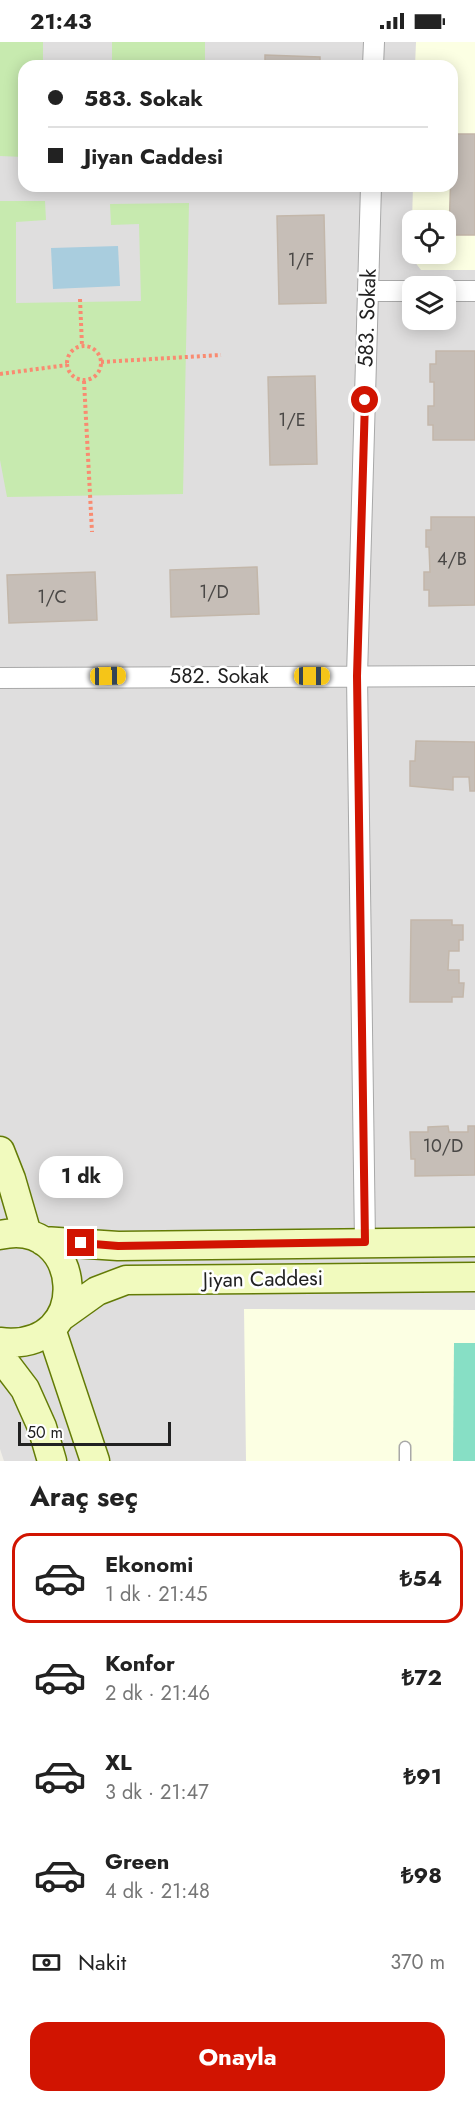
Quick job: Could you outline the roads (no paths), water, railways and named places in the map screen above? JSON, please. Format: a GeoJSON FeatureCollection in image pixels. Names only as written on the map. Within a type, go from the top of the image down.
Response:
{"type":"FeatureCollection","features":[{"type":"Feature","properties":{"kind":"main road"},"geometry":{"type":"LineString","coordinates":[[0,1151],[11,1179],[23,1237],[60,1259],[69,1283],[68,1300],[56,1322],[94,1461]]}},
{"type":"Feature","properties":{"kind":"main road","name":"Jiyan Caddesi"},"geometry":{"type":"LineString","coordinates":[[23,1237],[118,1246],[475,1242]]}},
{"type":"Feature","properties":{"kind":"main road","name":"Jiyan Caddesi"},"geometry":{"type":"LineString","coordinates":[[0,1342],[27,1342],[97,1291],[126,1280],[475,1277]]}},
{"type":"Feature","properties":{"kind":"main road"},"geometry":{"type":"LineString","coordinates":[[0,1356],[25,1389],[42,1426],[52,1461]]}},
{"type":"Feature","properties":{"kind":"street"},"geometry":{"type":"LineString","coordinates":[[373,60],[374,42]]}},
{"type":"Feature","properties":{"kind":"street","name":"583. Sokak"},"geometry":{"type":"LineString","coordinates":[[365,1242],[357,676],[370,192]]}},
{"type":"Feature","properties":{"kind":"street"},"geometry":{"type":"LineString","coordinates":[[368,291],[402,291]]}},
{"type":"Feature","properties":{"kind":"street"},"geometry":{"type":"LineString","coordinates":[[456,291],[475,291]]}},
{"type":"Feature","properties":{"kind":"street","name":"582. Sokak"},"geometry":{"type":"LineString","coordinates":[[0,678],[475,676]]}},
{"type":"Feature","properties":{"kind":"lane"},"geometry":{"type":"LineString","coordinates":[[405,1447],[405,1461]]}},
{"type":"Feature","properties":{"kind":"water"},"geometry":{"type":"Polygon","coordinates":[[[118,246],[120,286],[53,289],[51,248],[118,246]]]}}]}
